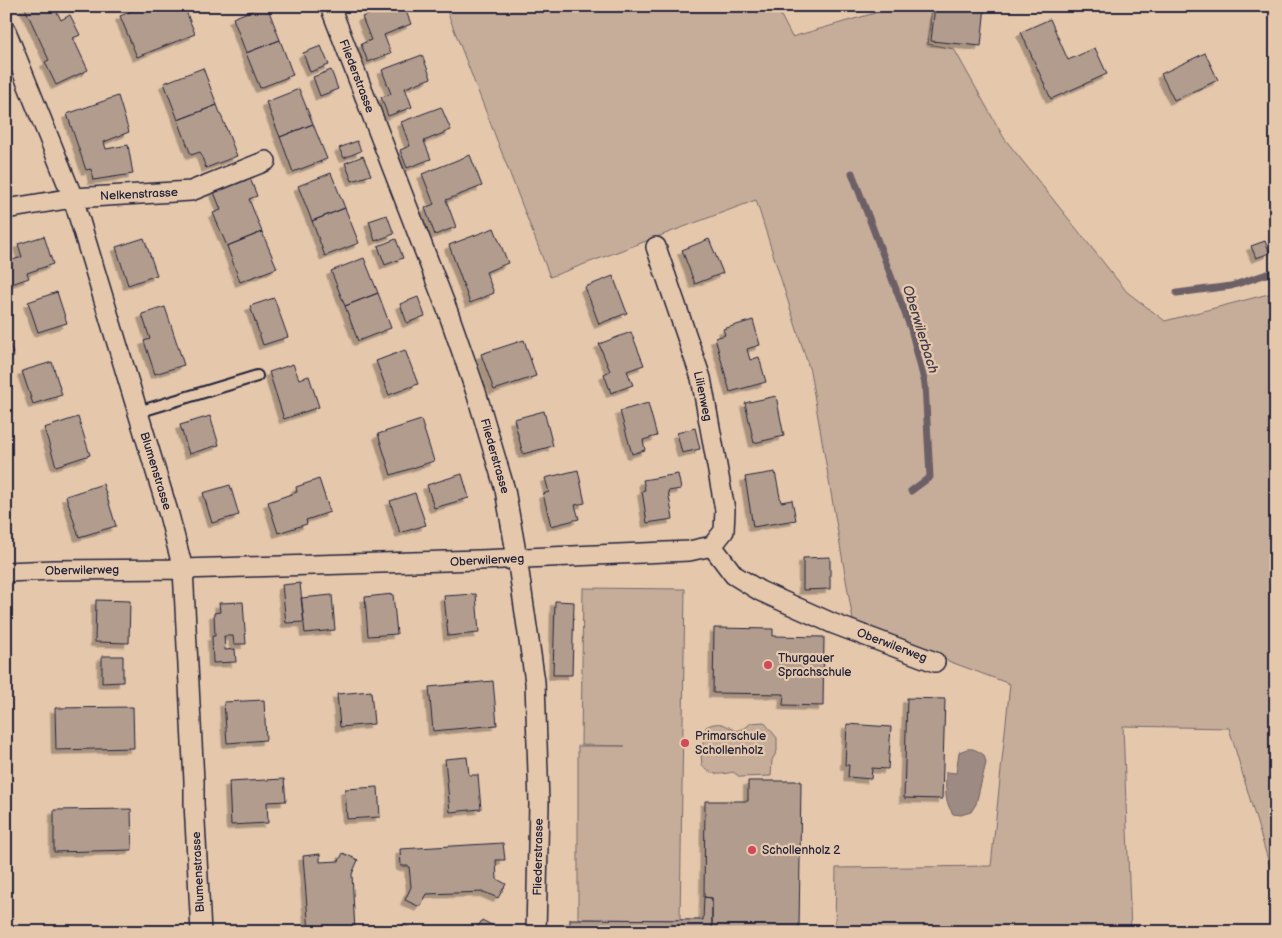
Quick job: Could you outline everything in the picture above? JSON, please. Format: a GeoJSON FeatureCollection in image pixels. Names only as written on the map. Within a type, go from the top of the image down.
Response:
{"type":"FeatureCollection","features":[{"type":"Feature","properties":{"kind":"street","name":"Fliederstrasse"},"geometry":{"type":"LineString","coordinates":[[330,6],[468,366],[505,490],[518,558],[534,682],[539,804],[536,932]]}},
{"type":"Feature","properties":{"kind":"street","name":"Blumenstrasse"},"geometry":{"type":"LineString","coordinates":[[6,32],[73,198],[169,515],[183,569],[201,932]]}},
{"type":"Feature","properties":{"kind":"street","name":"Nelkenstrasse"},"geometry":{"type":"LineString","coordinates":[[6,209],[73,198],[192,191],[266,161]]}},
{"type":"Feature","properties":{"kind":"street","name":"Lilienweg"},"geometry":{"type":"LineString","coordinates":[[656,247],[701,378],[725,510],[724,531],[712,546]]}},
{"type":"Feature","properties":{"kind":"street","name":"Oberwilerweg"},"geometry":{"type":"LineString","coordinates":[[6,572],[479,560],[689,551],[712,546],[734,575],[760,592],[834,624],[935,662]]}},
{"type":"Feature","properties":{"kind":"lane"},"geometry":{"type":"LineString","coordinates":[[138,412],[257,376]]}},
{"type":"Feature","properties":{"kind":"shaded area"},"geometry":{"type":"Polygon","coordinates":[[[445,6],[776,6],[792,37],[875,13],[873,6],[932,6],[928,44],[954,49],[1004,138],[1127,292],[1165,321],[1276,292],[1276,887],[1229,728],[1123,726],[1131,932],[835,932],[836,868],[991,866],[1010,684],[854,626],[810,371],[756,200],[550,277],[445,6]]]}},
{"type":"Feature","properties":{"kind":"shaded area"},"geometry":{"type":"Polygon","coordinates":[[[583,588],[685,589],[680,920],[578,919],[578,746],[625,746],[581,745],[583,588]]]}},
{"type":"Feature","properties":{"kind":"shaded area"},"geometry":{"type":"Polygon","coordinates":[[[764,722],[777,738],[777,751],[772,760],[771,776],[740,777],[733,772],[716,774],[702,766],[701,753],[706,727],[719,724],[737,731],[751,723],[764,722]]]}},
{"type":"Feature","properties":{"kind":"shaded area"},"geometry":{"type":"Polygon","coordinates":[[[974,749],[984,755],[986,763],[976,804],[971,812],[961,815],[953,814],[946,799],[946,772],[956,773],[959,752],[974,749]]]}},
{"type":"Feature","properties":{"kind":"building"},"geometry":{"type":"Polygon","coordinates":[[[24,6],[54,6],[61,20],[70,15],[80,35],[73,38],[88,70],[56,85],[45,62],[49,60],[24,6]]]}},
{"type":"Feature","properties":{"kind":"building"},"geometry":{"type":"Polygon","coordinates":[[[139,6],[184,6],[195,34],[137,57],[120,16],[139,8],[139,6]]]}},
{"type":"Feature","properties":{"kind":"building"},"geometry":{"type":"Polygon","coordinates":[[[262,6],[267,6],[280,40],[246,53],[233,18],[262,6]]]}},
{"type":"Feature","properties":{"kind":"building"},"geometry":{"type":"Polygon","coordinates":[[[388,6],[404,6],[411,24],[384,35],[391,53],[368,62],[361,44],[371,40],[362,17],[388,6]]]}},
{"type":"Feature","properties":{"kind":"building"},"geometry":{"type":"Polygon","coordinates":[[[935,6],[985,6],[981,46],[931,41],[935,6]]]}},
{"type":"Feature","properties":{"kind":"building"},"geometry":{"type":"Polygon","coordinates":[[[1050,19],[1068,60],[1095,48],[1107,74],[1051,99],[1021,32],[1050,19]]]}},
{"type":"Feature","properties":{"kind":"building"},"geometry":{"type":"Polygon","coordinates":[[[280,40],[293,75],[260,88],[246,53],[280,40]]]}},
{"type":"Feature","properties":{"kind":"building"},"geometry":{"type":"Polygon","coordinates":[[[321,46],[329,65],[310,72],[303,53],[321,46]]]}},
{"type":"Feature","properties":{"kind":"building"},"geometry":{"type":"Polygon","coordinates":[[[1205,53],[1218,80],[1174,100],[1161,74],[1205,53]]]}},
{"type":"Feature","properties":{"kind":"building"},"geometry":{"type":"Polygon","coordinates":[[[422,55],[431,78],[405,88],[412,107],[388,116],[381,97],[391,94],[382,70],[422,55]]]}},
{"type":"Feature","properties":{"kind":"building"},"geometry":{"type":"Polygon","coordinates":[[[203,68],[217,105],[178,120],[164,83],[203,68]]]}},
{"type":"Feature","properties":{"kind":"building"},"geometry":{"type":"Polygon","coordinates":[[[331,70],[338,89],[320,96],[313,77],[331,70]]]}},
{"type":"Feature","properties":{"kind":"building"},"geometry":{"type":"Polygon","coordinates":[[[299,89],[313,124],[280,137],[266,102],[299,89]]]}},
{"type":"Feature","properties":{"kind":"building"},"geometry":{"type":"Polygon","coordinates":[[[118,96],[129,132],[104,142],[106,149],[128,145],[133,174],[93,180],[91,169],[86,170],[67,114],[118,96]]]}},
{"type":"Feature","properties":{"kind":"building"},"geometry":{"type":"Polygon","coordinates":[[[217,105],[237,156],[206,168],[200,152],[191,155],[178,120],[217,105]]]}},
{"type":"Feature","properties":{"kind":"building"},"geometry":{"type":"Polygon","coordinates":[[[441,107],[451,130],[424,141],[431,159],[407,168],[400,150],[410,146],[401,122],[441,107]]]}},
{"type":"Feature","properties":{"kind":"building"},"geometry":{"type":"Polygon","coordinates":[[[313,124],[327,159],[293,172],[280,137],[313,124]]]}},
{"type":"Feature","properties":{"kind":"building"},"geometry":{"type":"Polygon","coordinates":[[[357,141],[361,151],[344,158],[339,148],[357,141]]]}},
{"type":"Feature","properties":{"kind":"building"},"geometry":{"type":"Polygon","coordinates":[[[470,155],[482,186],[446,200],[456,227],[435,235],[425,208],[434,204],[422,174],[470,155]]]}},
{"type":"Feature","properties":{"kind":"building"},"geometry":{"type":"Polygon","coordinates":[[[363,156],[371,175],[352,181],[345,163],[363,156]]]}},
{"type":"Feature","properties":{"kind":"building"},"geometry":{"type":"Polygon","coordinates":[[[331,173],[345,208],[312,221],[298,186],[331,173]]]}},
{"type":"Feature","properties":{"kind":"building"},"geometry":{"type":"Polygon","coordinates":[[[250,178],[257,196],[249,199],[262,232],[227,246],[213,213],[221,210],[214,192],[250,178]]]}},
{"type":"Feature","properties":{"kind":"building"},"geometry":{"type":"Polygon","coordinates":[[[345,208],[359,243],[325,256],[312,221],[345,208]]]}},
{"type":"Feature","properties":{"kind":"building"},"geometry":{"type":"Polygon","coordinates":[[[387,215],[394,234],[375,241],[369,221],[387,215]]]}},
{"type":"Feature","properties":{"kind":"building"},"geometry":{"type":"Polygon","coordinates":[[[494,228],[508,263],[486,272],[494,293],[470,303],[449,245],[494,228]]]}},
{"type":"Feature","properties":{"kind":"building"},"geometry":{"type":"Polygon","coordinates":[[[262,232],[277,268],[240,282],[227,246],[262,232]]]}},
{"type":"Feature","properties":{"kind":"building"},"geometry":{"type":"Polygon","coordinates":[[[44,236],[53,264],[27,273],[29,278],[9,285],[6,277],[6,262],[22,257],[18,244],[44,236]]]}},
{"type":"Feature","properties":{"kind":"building"},"geometry":{"type":"Polygon","coordinates":[[[144,238],[157,275],[128,285],[116,247],[144,238]]]}},
{"type":"Feature","properties":{"kind":"building"},"geometry":{"type":"Polygon","coordinates":[[[396,239],[403,258],[385,265],[378,246],[396,239]]]}},
{"type":"Feature","properties":{"kind":"building"},"geometry":{"type":"Polygon","coordinates":[[[709,239],[723,273],[695,284],[682,250],[709,239]]]}},
{"type":"Feature","properties":{"kind":"building"},"geometry":{"type":"Polygon","coordinates":[[[1265,241],[1270,253],[1256,258],[1251,246],[1265,241]]]}},
{"type":"Feature","properties":{"kind":"building"},"geometry":{"type":"Polygon","coordinates":[[[364,258],[378,293],[345,306],[331,271],[364,258]]]}},
{"type":"Feature","properties":{"kind":"building"},"geometry":{"type":"Polygon","coordinates":[[[613,276],[627,313],[599,324],[585,287],[613,276]]]}},
{"type":"Feature","properties":{"kind":"building"},"geometry":{"type":"Polygon","coordinates":[[[57,292],[67,323],[38,332],[28,302],[57,292]]]}},
{"type":"Feature","properties":{"kind":"building"},"geometry":{"type":"Polygon","coordinates":[[[378,293],[391,328],[358,341],[345,306],[378,293]]]}},
{"type":"Feature","properties":{"kind":"building"},"geometry":{"type":"Polygon","coordinates":[[[418,297],[425,316],[407,323],[400,304],[418,297]]]}},
{"type":"Feature","properties":{"kind":"building"},"geometry":{"type":"Polygon","coordinates":[[[274,298],[288,337],[263,345],[250,306],[274,298]]]}},
{"type":"Feature","properties":{"kind":"building"},"geometry":{"type":"Polygon","coordinates":[[[165,307],[184,365],[155,374],[144,341],[150,339],[142,314],[165,307]]]}},
{"type":"Feature","properties":{"kind":"building"},"geometry":{"type":"Polygon","coordinates":[[[753,320],[760,345],[747,349],[750,360],[759,357],[766,382],[730,392],[715,338],[725,335],[723,329],[753,320]]]}},
{"type":"Feature","properties":{"kind":"building"},"geometry":{"type":"Polygon","coordinates":[[[631,332],[644,365],[627,371],[633,385],[611,393],[604,374],[610,371],[599,344],[631,332]]]}},
{"type":"Feature","properties":{"kind":"building"},"geometry":{"type":"Polygon","coordinates":[[[6,333],[14,357],[6,359],[6,333]]]}},
{"type":"Feature","properties":{"kind":"building"},"geometry":{"type":"Polygon","coordinates":[[[524,340],[536,376],[494,390],[481,354],[524,340]]]}},
{"type":"Feature","properties":{"kind":"building"},"geometry":{"type":"Polygon","coordinates":[[[405,350],[418,384],[389,395],[376,361],[405,350]]]}},
{"type":"Feature","properties":{"kind":"building"},"geometry":{"type":"Polygon","coordinates":[[[52,362],[62,395],[33,404],[22,371],[52,362]]]}},
{"type":"Feature","properties":{"kind":"building"},"geometry":{"type":"Polygon","coordinates":[[[293,364],[299,379],[309,376],[319,407],[284,419],[269,372],[293,364]]]}},
{"type":"Feature","properties":{"kind":"building"},"geometry":{"type":"Polygon","coordinates":[[[776,396],[784,436],[754,443],[745,403],[776,396]]]}},
{"type":"Feature","properties":{"kind":"building"},"geometry":{"type":"Polygon","coordinates":[[[648,403],[657,436],[643,440],[645,450],[632,454],[620,411],[648,403]]]}},
{"type":"Feature","properties":{"kind":"building"},"geometry":{"type":"Polygon","coordinates":[[[544,411],[553,446],[523,454],[514,419],[544,411]]]}},
{"type":"Feature","properties":{"kind":"building"},"geometry":{"type":"Polygon","coordinates":[[[210,416],[219,445],[189,454],[180,425],[210,416]]]}},
{"type":"Feature","properties":{"kind":"building"},"geometry":{"type":"Polygon","coordinates":[[[78,417],[90,455],[56,466],[44,428],[78,417]]]}},
{"type":"Feature","properties":{"kind":"building"},"geometry":{"type":"Polygon","coordinates":[[[421,420],[434,461],[391,475],[378,434],[421,420]]]}},
{"type":"Feature","properties":{"kind":"building"},"geometry":{"type":"Polygon","coordinates":[[[695,428],[700,449],[682,453],[677,433],[695,428]]]}},
{"type":"Feature","properties":{"kind":"building"},"geometry":{"type":"Polygon","coordinates":[[[578,470],[585,503],[575,505],[579,519],[551,526],[543,494],[549,492],[545,478],[578,470]]]}},
{"type":"Feature","properties":{"kind":"building"},"geometry":{"type":"Polygon","coordinates":[[[775,472],[781,502],[792,500],[796,520],[753,527],[745,477],[775,472]]]}},
{"type":"Feature","properties":{"kind":"building"},"geometry":{"type":"Polygon","coordinates":[[[462,474],[469,498],[434,508],[427,485],[462,474]]]}},
{"type":"Feature","properties":{"kind":"building"},"geometry":{"type":"Polygon","coordinates":[[[678,474],[681,489],[668,491],[673,519],[647,523],[642,491],[645,490],[643,480],[678,474]]]}},
{"type":"Feature","properties":{"kind":"building"},"geometry":{"type":"Polygon","coordinates":[[[319,479],[330,512],[306,520],[307,524],[278,533],[268,502],[297,492],[296,487],[319,479]]]}},
{"type":"Feature","properties":{"kind":"building"},"geometry":{"type":"Polygon","coordinates":[[[103,484],[116,526],[79,537],[66,496],[103,484]]]}},
{"type":"Feature","properties":{"kind":"building"},"geometry":{"type":"Polygon","coordinates":[[[230,485],[239,515],[212,523],[203,493],[230,485]]]}},
{"type":"Feature","properties":{"kind":"building"},"geometry":{"type":"Polygon","coordinates":[[[415,493],[426,525],[400,533],[390,501],[415,493]]]}},
{"type":"Feature","properties":{"kind":"building"},"geometry":{"type":"Polygon","coordinates":[[[830,557],[830,589],[803,590],[803,558],[830,557]]]}},
{"type":"Feature","properties":{"kind":"building"},"geometry":{"type":"Polygon","coordinates":[[[300,583],[304,622],[286,623],[282,585],[300,583]]]}},
{"type":"Feature","properties":{"kind":"building"},"geometry":{"type":"Polygon","coordinates":[[[393,594],[397,634],[368,636],[365,597],[393,594]]]}},
{"type":"Feature","properties":{"kind":"building"},"geometry":{"type":"Polygon","coordinates":[[[476,594],[479,633],[448,636],[444,596],[476,594]]]}},
{"type":"Feature","properties":{"kind":"building"},"geometry":{"type":"Polygon","coordinates":[[[332,595],[335,630],[305,633],[301,598],[332,595]]]}},
{"type":"Feature","properties":{"kind":"building"},"geometry":{"type":"Polygon","coordinates":[[[96,600],[130,601],[129,643],[95,642],[96,600]]]}},
{"type":"Feature","properties":{"kind":"building"},"geometry":{"type":"Polygon","coordinates":[[[555,601],[574,602],[572,675],[553,675],[555,601]]]}},
{"type":"Feature","properties":{"kind":"building"},"geometry":{"type":"Polygon","coordinates":[[[243,602],[246,644],[234,644],[233,636],[224,636],[225,650],[235,649],[236,662],[213,663],[212,636],[215,636],[214,613],[220,612],[219,603],[243,602]]]}},
{"type":"Feature","properties":{"kind":"building","name":"Thurgauer Sprachschule"},"geometry":{"type":"Polygon","coordinates":[[[714,628],[773,629],[773,636],[824,637],[823,706],[783,705],[784,694],[713,693],[714,628]]]}},
{"type":"Feature","properties":{"kind":"building"},"geometry":{"type":"Polygon","coordinates":[[[102,656],[123,656],[123,682],[102,683],[102,656]]]}},
{"type":"Feature","properties":{"kind":"building"},"geometry":{"type":"Polygon","coordinates":[[[493,681],[497,725],[433,731],[429,687],[493,681]]]}},
{"type":"Feature","properties":{"kind":"building"},"geometry":{"type":"Polygon","coordinates":[[[371,691],[374,724],[340,727],[337,694],[371,691]]]}},
{"type":"Feature","properties":{"kind":"building"},"geometry":{"type":"Polygon","coordinates":[[[907,698],[945,699],[942,799],[904,798],[907,698]]]}},
{"type":"Feature","properties":{"kind":"building"},"geometry":{"type":"Polygon","coordinates":[[[264,700],[266,740],[227,743],[224,702],[264,700]]]}},
{"type":"Feature","properties":{"kind":"building"},"geometry":{"type":"Polygon","coordinates":[[[133,707],[134,748],[56,750],[55,708],[133,707]]]}},
{"type":"Feature","properties":{"kind":"building"},"geometry":{"type":"Polygon","coordinates":[[[847,724],[891,727],[888,769],[872,768],[871,779],[848,777],[849,765],[845,765],[847,724]]]}},
{"type":"Feature","properties":{"kind":"building"},"geometry":{"type":"Polygon","coordinates":[[[467,757],[469,775],[478,775],[481,809],[450,812],[445,759],[467,757]]]}},
{"type":"Feature","properties":{"kind":"building"},"geometry":{"type":"Polygon","coordinates":[[[284,779],[286,801],[267,802],[268,823],[231,825],[229,782],[284,779]]]}},
{"type":"Feature","properties":{"kind":"building","name":"Schollenholz 2"},"geometry":{"type":"Polygon","coordinates":[[[748,781],[801,781],[799,932],[712,932],[712,898],[704,897],[705,801],[748,801],[748,781]]]}},
{"type":"Feature","properties":{"kind":"building"},"geometry":{"type":"Polygon","coordinates":[[[378,787],[380,817],[347,819],[345,789],[378,787]]]}},
{"type":"Feature","properties":{"kind":"building"},"geometry":{"type":"Polygon","coordinates":[[[131,809],[132,850],[54,852],[54,810],[131,809]]]}},
{"type":"Feature","properties":{"kind":"building"},"geometry":{"type":"Polygon","coordinates":[[[503,843],[505,860],[496,860],[497,879],[506,884],[498,898],[484,892],[427,894],[420,907],[405,900],[411,887],[409,866],[401,866],[400,849],[503,843]]]}},
{"type":"Feature","properties":{"kind":"building"},"geometry":{"type":"Polygon","coordinates":[[[343,853],[358,860],[352,874],[355,931],[357,932],[309,932],[303,856],[320,854],[320,862],[339,861],[343,853]]]}},
{"type":"Feature","properties":{"kind":"building"},"geometry":{"type":"Polygon","coordinates":[[[704,897],[712,898],[712,932],[570,932],[570,919],[703,920],[704,897]]]}},
{"type":"Feature","properties":{"kind":"building"},"geometry":{"type":"Polygon","coordinates":[[[482,920],[497,928],[495,932],[475,932],[482,920]]]}},
{"type":"Feature","properties":{"kind":"building"},"geometry":{"type":"Polygon","coordinates":[[[403,924],[417,932],[399,932],[403,924]]]}},
{"type":"Feature","properties":{"kind":"building"},"geometry":{"type":"Polygon","coordinates":[[[272,928],[273,932],[229,932],[229,930],[272,928]]]}},
{"type":"Feature","properties":{"kind":"waterway","name":"Oberwilerbach"},"geometry":{"type":"LineString","coordinates":[[852,173],[911,329],[925,384],[930,477],[911,491]]}},
{"type":"Feature","properties":{"kind":"waterway"},"geometry":{"type":"LineString","coordinates":[[1177,293],[1231,286],[1276,271]]}},
{"type":"Feature","properties":{"kind":"place","name":"Thurgauer Sprachschule"},"geometry":{"type":"Point","coordinates":[768,665]}},
{"type":"Feature","properties":{"kind":"place","name":"Primarschule Schollenholz"},"geometry":{"type":"Point","coordinates":[685,743]}},
{"type":"Feature","properties":{"kind":"place","name":"Schollenholz 2"},"geometry":{"type":"Point","coordinates":[752,850]}}]}
